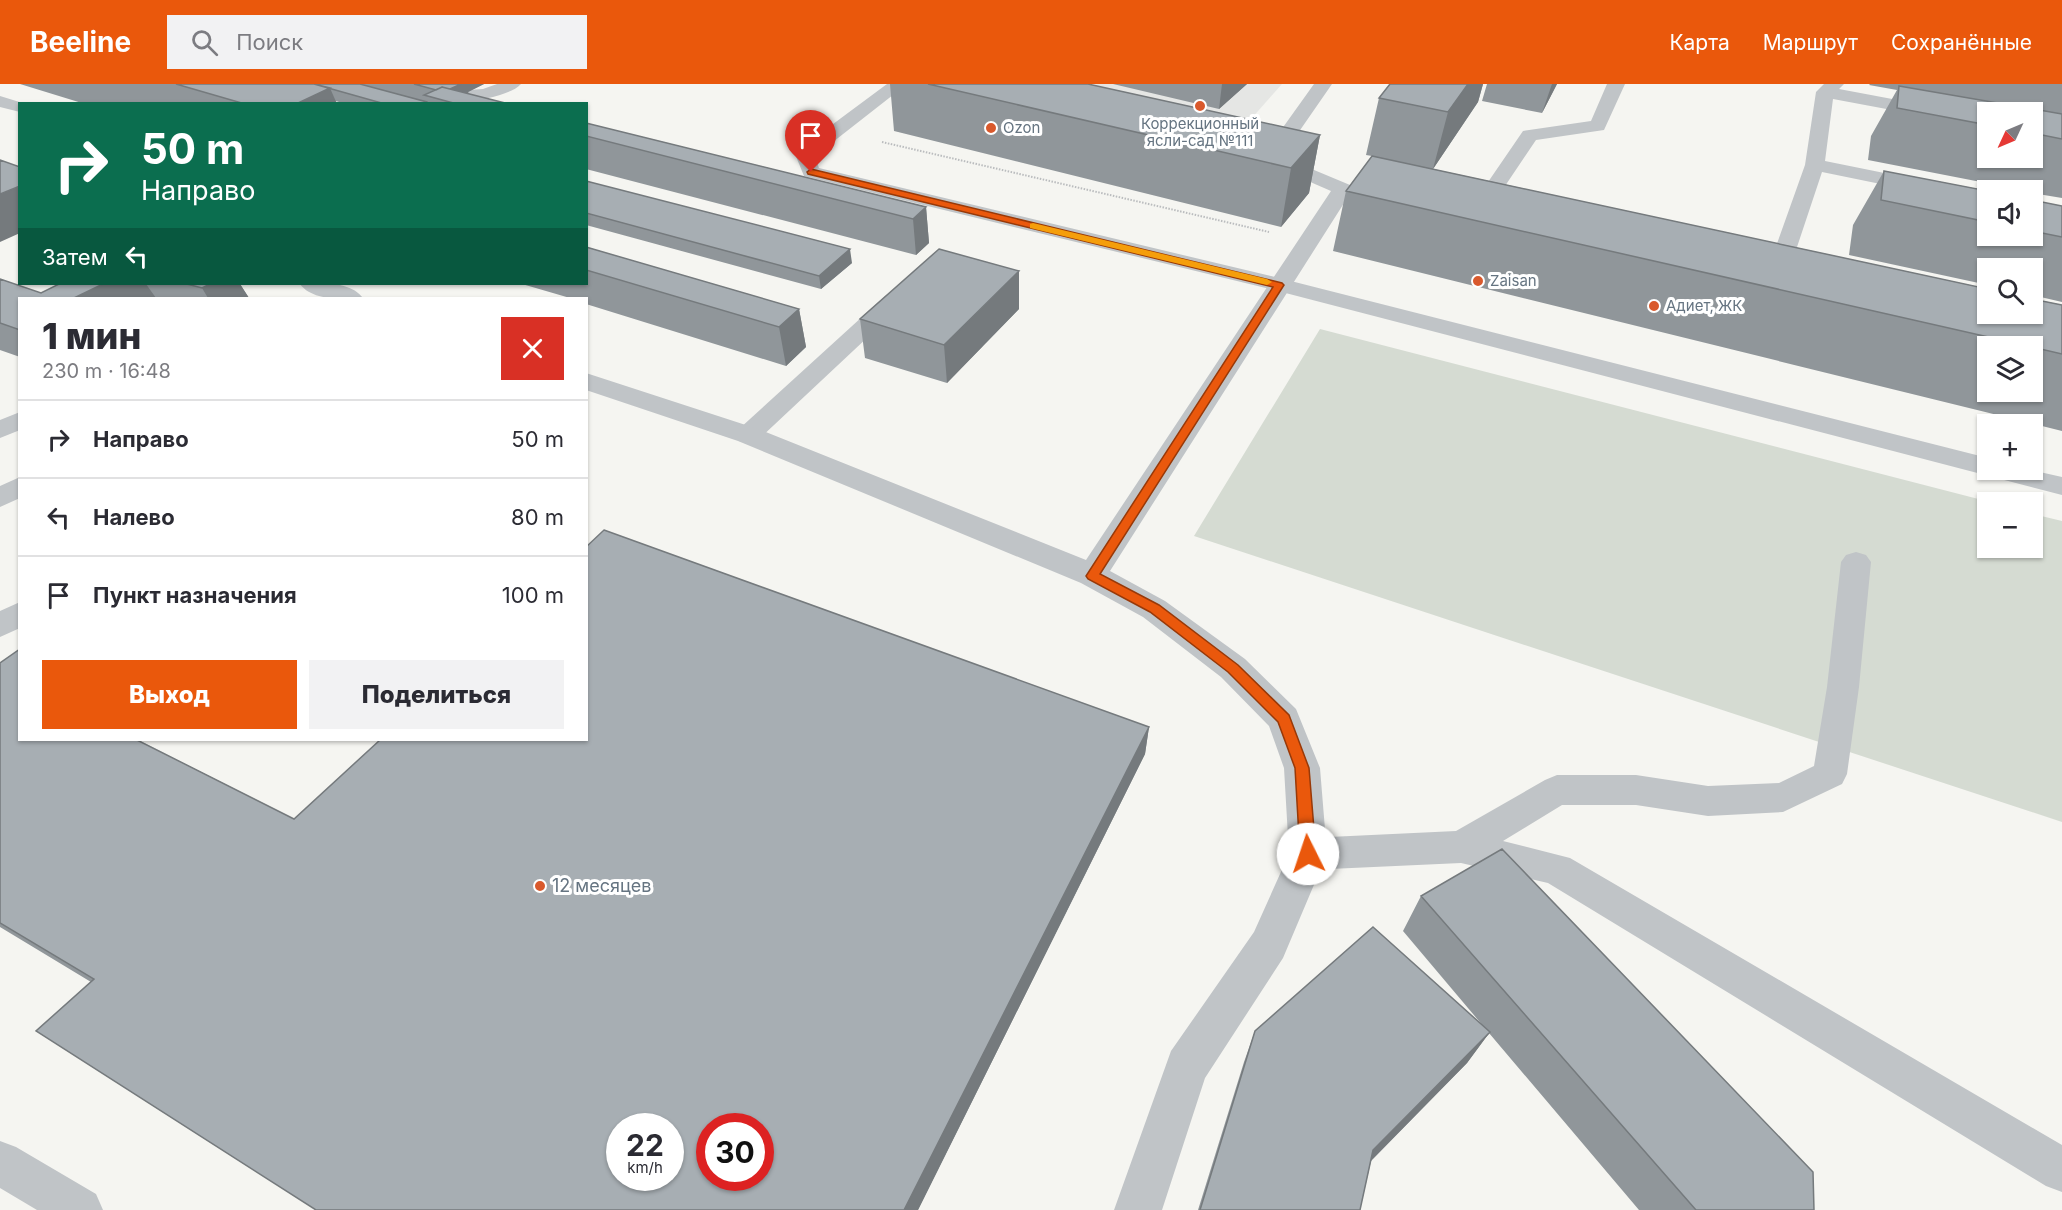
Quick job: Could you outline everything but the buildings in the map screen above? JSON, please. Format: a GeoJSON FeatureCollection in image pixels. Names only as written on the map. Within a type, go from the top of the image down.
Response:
{"type":"FeatureCollection","features":[{"type":"Feature","properties":{"kind":"street"},"geometry":{"type":"LineString","coordinates":[[1092,576],[1308,242],[1354,191],[1271,159],[1248,153]]}},
{"type":"Feature","properties":{"kind":"street"},"geometry":{"type":"LineString","coordinates":[[315,285],[348,297]]}},
{"type":"Feature","properties":{"kind":"street"},"geometry":{"type":"LineString","coordinates":[[588,382],[748,435],[1092,576],[1155,609],[1233,668],[1284,719],[1302,768],[1308,854],[1269,945],[1187,1067],[1138,1210]]}},
{"type":"Feature","properties":{"kind":"lane"},"geometry":{"type":"LineString","coordinates":[[422,84],[472,97],[488,95],[512,84]]}},
{"type":"Feature","properties":{"kind":"lane"},"geometry":{"type":"LineString","coordinates":[[898,84],[805,154],[811,172],[1279,285],[1977,464]]}},
{"type":"Feature","properties":{"kind":"lane"},"geometry":{"type":"LineString","coordinates":[[1271,159],[1323,84]]}},
{"type":"Feature","properties":{"kind":"lane"},"geometry":{"type":"LineString","coordinates":[[1496,185],[1530,135],[1598,126],[1616,84]]}},
{"type":"Feature","properties":{"kind":"lane"},"geometry":{"type":"LineString","coordinates":[[1760,278],[1810,281],[1780,266],[1815,165],[1830,88],[1977,121]]}},
{"type":"Feature","properties":{"kind":"lane"},"geometry":{"type":"LineString","coordinates":[[0,101],[18,106]]}},
{"type":"Feature","properties":{"kind":"lane"},"geometry":{"type":"LineString","coordinates":[[1815,165],[1977,198]]}},
{"type":"Feature","properties":{"kind":"lane"},"geometry":{"type":"LineString","coordinates":[[748,435],[913,282]]}},
{"type":"Feature","properties":{"kind":"lane"},"geometry":{"type":"LineString","coordinates":[[0,430],[18,421]]}},
{"type":"Feature","properties":{"kind":"lane"},"geometry":{"type":"LineString","coordinates":[[2038,480],[2062,486]]}},
{"type":"Feature","properties":{"kind":"lane"},"geometry":{"type":"LineString","coordinates":[[0,498],[18,487]]}},
{"type":"Feature","properties":{"kind":"lane"},"geometry":{"type":"LineString","coordinates":[[1461,847],[1557,790],[1636,790],[1708,801],[1783,797],[1830,774],[1843,687],[1856,562]]}},
{"type":"Feature","properties":{"kind":"lane"},"geometry":{"type":"LineString","coordinates":[[0,626],[18,615]]}},
{"type":"Feature","properties":{"kind":"lane"},"geometry":{"type":"LineString","coordinates":[[1308,854],[1461,847],[1557,869],[2062,1170]]}},
{"type":"Feature","properties":{"kind":"lane"},"geometry":{"type":"LineString","coordinates":[[0,1163],[80,1210]]}},
{"type":"Feature","properties":{"kind":"path"},"geometry":{"type":"LineString","coordinates":[[836,131],[1308,242]]}},
{"type":"Feature","properties":{"kind":"shaded area","name":"Коррекционный ясли-сад №111"},"geometry":{"type":"Polygon","coordinates":[[[1033,84],[1282,84],[1243,128],[1033,84]]]}},
{"type":"Feature","properties":{"kind":"shaded area"},"geometry":{"type":"Polygon","coordinates":[[[1320,329],[1977,499],[1977,558],[2043,558],[2043,516],[2062,521],[2062,822],[1194,536],[1320,329]]]}},
{"type":"Feature","properties":{"kind":"slow traffic"},"geometry":{"type":"LineString","coordinates":[[1033,226],[1267,282]]}},
{"type":"Feature","properties":{"kind":"place","name":"Коррекционный ясли-сад №111"},"geometry":{"type":"Point","coordinates":[1200,106]}},
{"type":"Feature","properties":{"kind":"place","name":"Ozon"},"geometry":{"type":"Point","coordinates":[991,128]}},
{"type":"Feature","properties":{"kind":"place","name":"Zaisan"},"geometry":{"type":"Point","coordinates":[1478,281]}},
{"type":"Feature","properties":{"kind":"place","name":"Адиет, ЖК"},"geometry":{"type":"Point","coordinates":[1654,306]}},
{"type":"Feature","properties":{"kind":"place","name":"12 месяцев"},"geometry":{"type":"Point","coordinates":[540,886]}},
{"type":"Feature","properties":{"kind":"route"},"geometry":{"type":"LineString","coordinates":[[811,172],[1279,285],[1092,576],[1155,609],[1233,668],[1284,719],[1302,768],[1308,854]]}}]}
